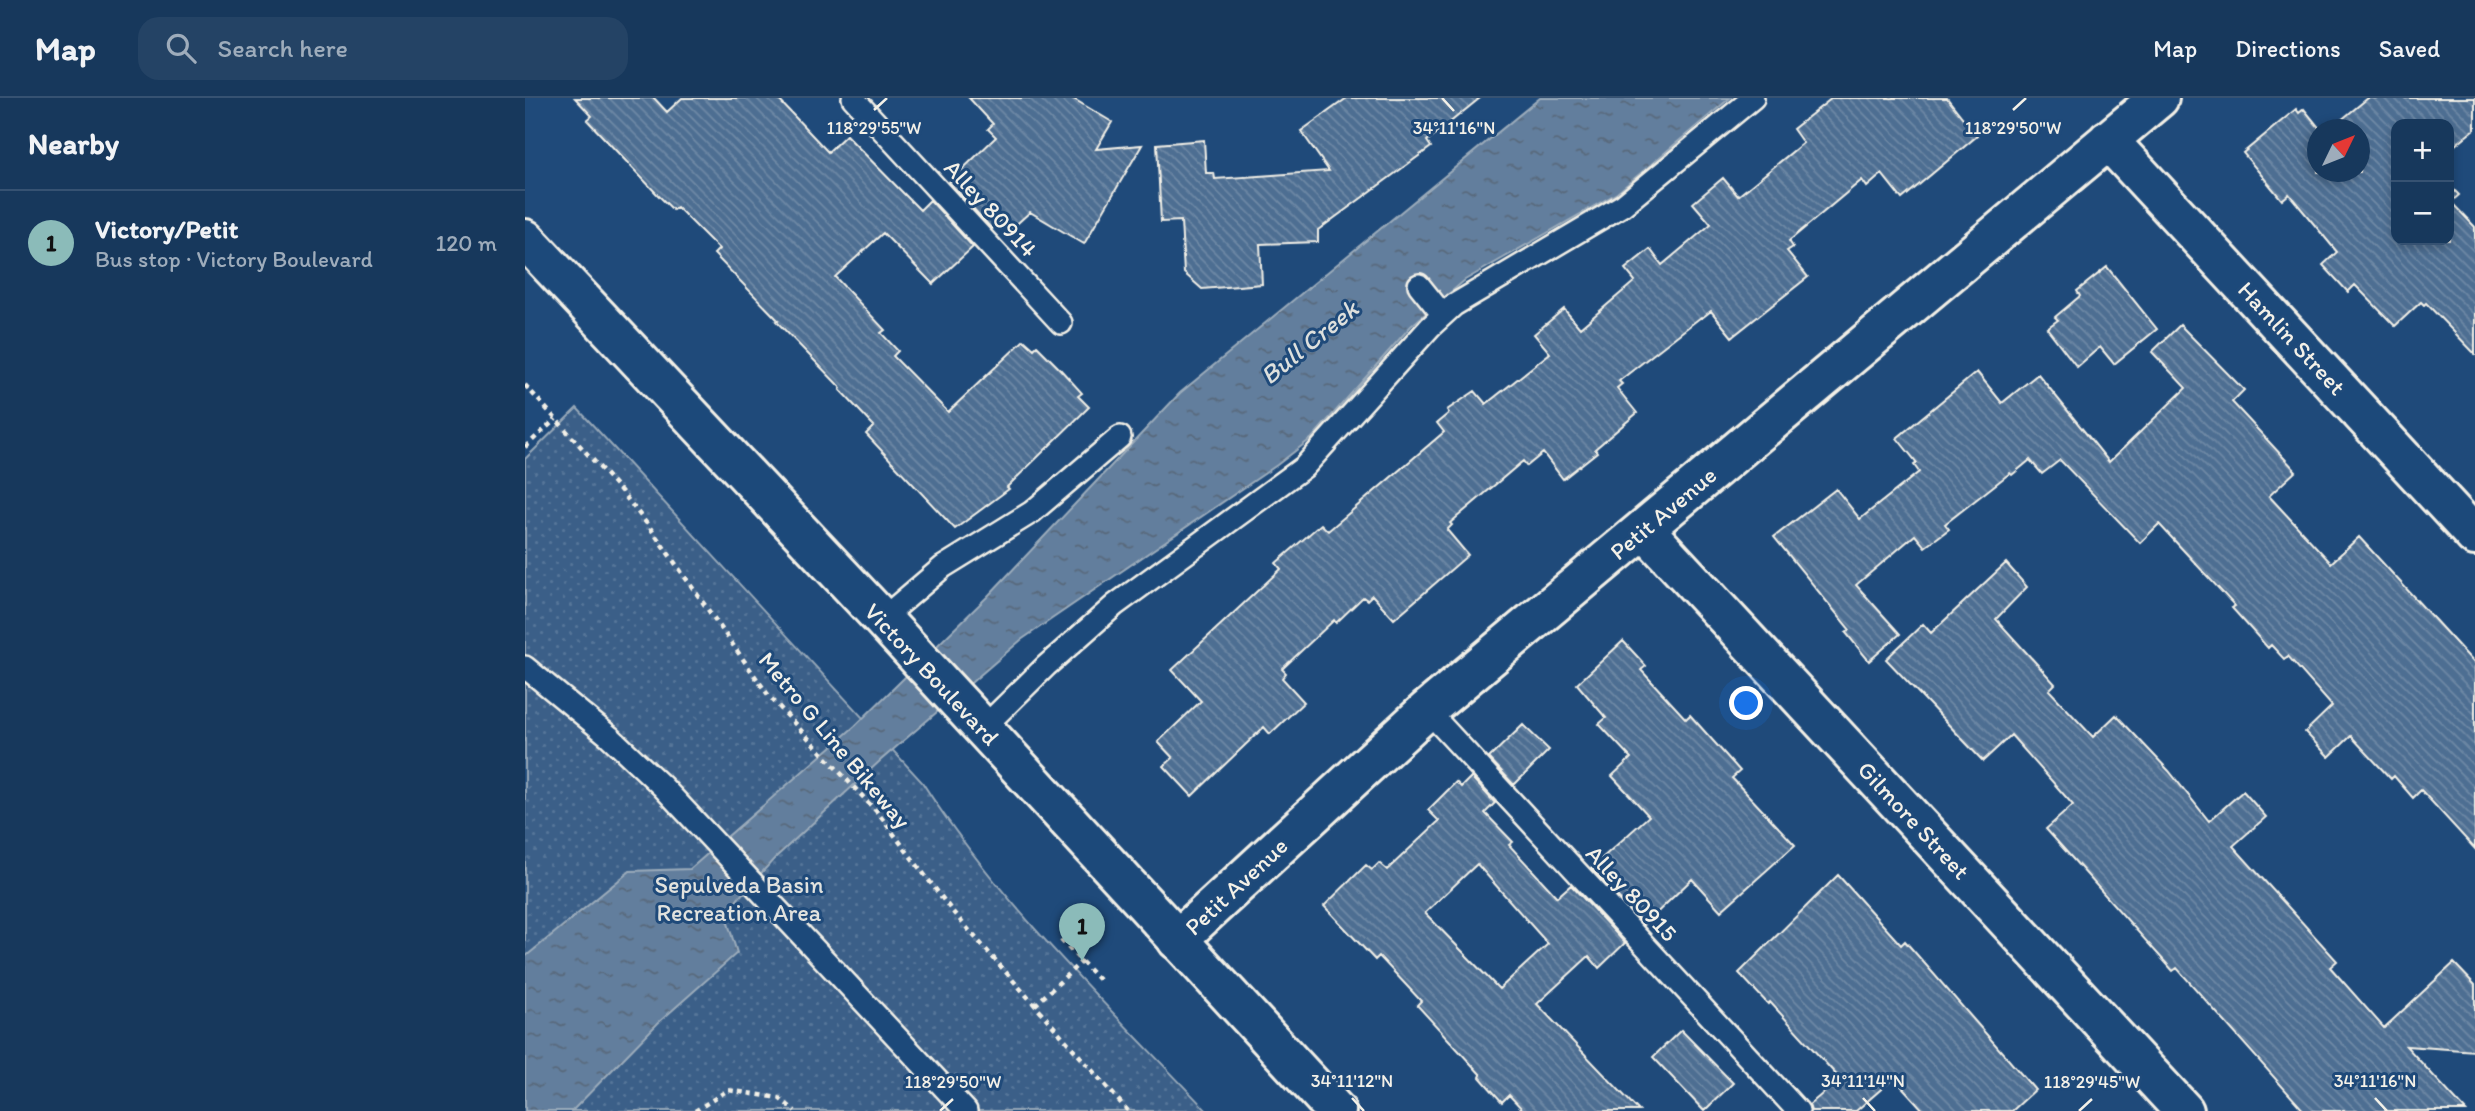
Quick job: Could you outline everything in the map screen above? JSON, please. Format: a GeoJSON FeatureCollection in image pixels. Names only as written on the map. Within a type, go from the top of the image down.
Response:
{"type":"FeatureCollection","features":[{"type":"Feature","properties":{"kind":"street","name":"Petit Avenue"},"geometry":{"type":"LineString","coordinates":[[1177,940],[1427,710],[2159,98]]}},
{"type":"Feature","properties":{"kind":"street","name":"Hamlin Street"},"geometry":{"type":"LineString","coordinates":[[2108,139],[2475,536]]}},
{"type":"Feature","properties":{"kind":"street","name":"Victory Boulevard"},"geometry":{"type":"LineString","coordinates":[[525,240],[890,628],[1336,1111]]}},
{"type":"Feature","properties":{"kind":"street","name":"Gilmore Street"},"geometry":{"type":"LineString","coordinates":[[1644,529],[2184,1111]]}},
{"type":"Feature","properties":{"kind":"lane","name":"Alley 80914"},"geometry":{"type":"LineString","coordinates":[[853,98],[1061,323]]}},
{"type":"Feature","properties":{"kind":"lane"},"geometry":{"type":"LineString","coordinates":[[976,721],[1046,666],[1115,606],[1304,467],[1454,305],[1623,205],[1753,98]]}},
{"type":"Feature","properties":{"kind":"lane"},"geometry":{"type":"LineString","coordinates":[[1419,285],[1443,315]]}},
{"type":"Feature","properties":{"kind":"lane"},"geometry":{"type":"LineString","coordinates":[[890,628],[943,567],[1032,512],[1120,437]]}},
{"type":"Feature","properties":{"kind":"lane"},"geometry":{"type":"LineString","coordinates":[[525,667],[610,736],[662,786],[966,1111]]}},
{"type":"Feature","properties":{"kind":"lane","name":"Alley 80915"},"geometry":{"type":"LineString","coordinates":[[1427,710],[1798,1111]]}},
{"type":"Feature","properties":{"kind":"path","name":"Metro G Line Bikeway"},"geometry":{"type":"LineString","coordinates":[[525,385],[644,520],[769,696],[877,812],[952,911],[1128,1111]]}},
{"type":"Feature","properties":{"kind":"path"},"geometry":{"type":"LineString","coordinates":[[525,447],[556,419]]}},
{"type":"Feature","properties":{"kind":"path"},"geometry":{"type":"LineString","coordinates":[[1061,940],[1102,983]]}},
{"type":"Feature","properties":{"kind":"path"},"geometry":{"type":"LineString","coordinates":[[1035,1005],[1082,961]]}},
{"type":"Feature","properties":{"kind":"path"},"geometry":{"type":"LineString","coordinates":[[695,1111],[728,1090],[779,1098],[795,1111]]}},
{"type":"Feature","properties":{"kind":"green space","name":"Sepulveda Basin Recreation Area"},"geometry":{"type":"Polygon","coordinates":[[[577,408],[922,782],[952,827],[1020,912],[1207,1111],[525,1111],[525,459],[577,408]]]}},
{"type":"Feature","properties":{"kind":"water","name":"Bull Creek"},"geometry":{"type":"Polygon","coordinates":[[[1540,98],[1730,98],[1617,193],[1465,280],[1411,326],[1312,438],[1277,465],[1021,640],[881,760],[775,858],[725,913],[737,953],[658,1023],[572,1111],[525,1111],[525,957],[630,871],[690,869],[855,726],[987,597],[1180,393],[1540,98]]]}},
{"type":"Feature","properties":{"kind":"building"},"geometry":{"type":"Polygon","coordinates":[[[575,98],[654,98],[667,112],[682,98],[777,98],[828,152],[846,135],[920,210],[930,200],[973,247],[933,284],[883,233],[835,277],[885,330],[881,333],[898,351],[893,356],[948,412],[1024,340],[1034,349],[1037,346],[1060,369],[1082,393],[1078,396],[1089,407],[1007,487],[1009,489],[955,529],[866,434],[874,426],[841,388],[714,254],[719,249],[677,207],[673,210],[657,194],[587,120],[592,116],[575,98]]]}},
{"type":"Feature","properties":{"kind":"building"},"geometry":{"type":"Polygon","coordinates":[[[969,98],[1072,98],[1112,122],[1096,149],[1142,145],[1084,244],[1030,212],[1010,230],[1001,221],[992,229],[949,182],[996,137],[988,129],[993,124],[969,98]]]}},
{"type":"Feature","properties":{"kind":"building"},"geometry":{"type":"Polygon","coordinates":[[[1347,98],[1480,98],[1427,141],[1431,147],[1318,230],[1318,242],[1260,244],[1262,284],[1202,289],[1184,273],[1181,221],[1161,222],[1157,144],[1204,140],[1206,173],[1214,173],[1215,179],[1329,171],[1301,131],[1347,98]]]}},
{"type":"Feature","properties":{"kind":"building"},"geometry":{"type":"Polygon","coordinates":[[[1832,98],[1947,98],[1977,136],[1902,199],[1882,174],[1867,187],[1862,180],[1789,241],[1793,247],[1787,251],[1808,277],[1732,337],[1711,311],[1619,381],[1622,384],[1617,388],[1637,413],[1595,449],[1597,452],[1563,479],[1543,453],[1527,466],[1523,461],[1450,523],[1452,525],[1447,530],[1468,555],[1394,619],[1372,595],[1367,600],[1363,597],[1336,623],[1334,620],[1282,669],[1286,673],[1282,678],[1304,702],[1270,734],[1264,727],[1192,796],[1164,766],[1173,758],[1158,742],[1201,701],[1172,670],[1281,569],[1276,563],[1321,524],[1328,531],[1444,432],[1437,423],[1449,413],[1447,410],[1475,391],[1486,404],[1550,353],[1534,334],[1564,309],[1580,328],[1635,281],[1625,269],[1650,249],[1662,265],[1711,224],[1693,203],[1723,178],[1738,196],[1803,143],[1793,129],[1832,98]]]}},
{"type":"Feature","properties":{"kind":"building"},"geometry":{"type":"Polygon","coordinates":[[[2368,98],[2475,98],[2475,129],[2454,146],[2454,119],[2391,119],[2391,245],[2454,245],[2454,205],[2475,227],[2475,354],[2426,303],[2424,305],[2421,302],[2395,326],[2355,285],[2348,292],[2323,265],[2337,252],[2289,194],[2282,200],[2243,153],[2296,109],[2299,113],[2304,109],[2312,119],[2307,119],[2307,182],[2370,182],[2370,119],[2342,119],[2368,98]]]}},
{"type":"Feature","properties":{"kind":"building"},"geometry":{"type":"Polygon","coordinates":[[[2107,267],[2157,329],[2114,364],[2100,347],[2077,367],[2047,328],[2058,320],[2055,317],[2080,296],[2077,291],[2107,267]]]}},
{"type":"Feature","properties":{"kind":"building"},"geometry":{"type":"Polygon","coordinates":[[[2180,325],[2244,390],[2232,402],[2296,471],[2269,496],[2331,563],[2359,537],[2475,664],[2475,849],[2421,790],[2413,798],[2394,776],[2391,779],[2351,736],[2329,757],[2305,732],[2332,706],[2288,656],[2284,659],[2271,645],[2268,648],[2232,608],[2235,606],[2159,524],[2140,543],[2060,460],[2042,474],[2030,460],[1945,524],[1949,529],[1925,547],[1915,535],[1856,585],[1900,634],[1869,661],[1846,633],[1850,630],[1774,537],[1836,489],[1860,519],[1919,472],[1914,465],[1917,463],[1897,438],[1977,372],[2002,403],[2038,374],[2109,462],[2186,388],[2152,352],[2180,325]]]}},
{"type":"Feature","properties":{"kind":"building"},"geometry":{"type":"Polygon","coordinates":[[[2006,563],[2027,587],[1996,619],[2055,684],[2049,690],[2093,737],[2116,715],[2169,771],[2209,821],[2243,791],[2266,817],[2233,846],[2337,961],[2330,967],[2384,1028],[2454,963],[2475,985],[2475,1051],[2406,1046],[2466,1111],[2304,1111],[2177,968],[2173,971],[2046,829],[2073,805],[2011,735],[1983,761],[1886,659],[1923,624],[1931,633],[2006,563]]]}},
{"type":"Feature","properties":{"kind":"building"},"geometry":{"type":"Polygon","coordinates":[[[1623,641],[1646,666],[1641,670],[1686,719],[1690,715],[1740,771],[1732,778],[1795,845],[1721,911],[1692,879],[1644,925],[1591,868],[1649,816],[1612,776],[1631,758],[1599,724],[1606,718],[1577,684],[1623,641]]]}},
{"type":"Feature","properties":{"kind":"building"},"geometry":{"type":"Polygon","coordinates":[[[1523,725],[1549,750],[1514,785],[1489,758],[1523,725]]]}},
{"type":"Feature","properties":{"kind":"building"},"geometry":{"type":"Polygon","coordinates":[[[1471,777],[1495,803],[1485,813],[1513,842],[1509,845],[1557,897],[1571,885],[1625,943],[1599,968],[1589,956],[1537,1004],[1639,1111],[1524,1111],[1509,1095],[1502,1102],[1417,1005],[1421,1001],[1379,956],[1375,960],[1324,906],[1366,865],[1372,870],[1379,863],[1387,870],[1439,821],[1428,810],[1456,782],[1461,787],[1471,777]],[[1477,864],[1425,913],[1499,989],[1548,944],[1477,864]]]}},
{"type":"Feature","properties":{"kind":"building"},"geometry":{"type":"Polygon","coordinates":[[[1838,875],[1901,945],[1905,941],[2035,1090],[2012,1111],[1924,1111],[1894,1078],[1856,1111],[1811,1111],[1809,1105],[1840,1079],[1770,1002],[1768,1004],[1739,973],[1838,875]]]}},
{"type":"Feature","properties":{"kind":"building"},"geometry":{"type":"Polygon","coordinates":[[[1681,1030],[1733,1083],[1704,1111],[1653,1057],[1681,1030]]]}},
{"type":"Feature","properties":{"kind":"place","name":"Victory/Petit"},"geometry":{"type":"Point","coordinates":[1082,961]}}]}
